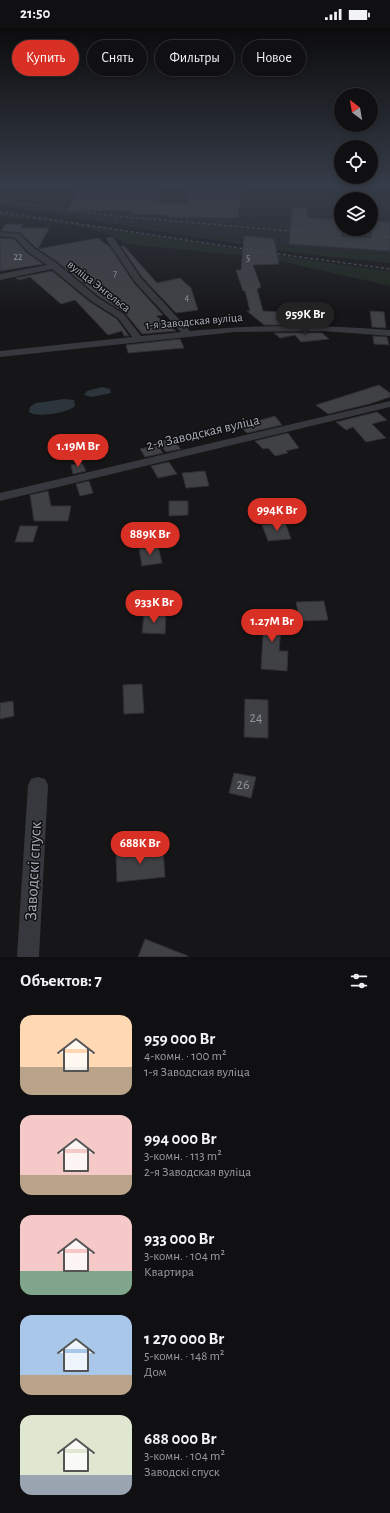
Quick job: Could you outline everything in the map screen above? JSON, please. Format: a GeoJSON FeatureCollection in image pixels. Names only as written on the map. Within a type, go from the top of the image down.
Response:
{"type":"FeatureCollection","features":[{"type":"Feature","properties":{"kind":"street","name":"вуліца Энгельса"},"geometry":{"type":"LineString","coordinates":[[0,234],[17,236],[32,250],[55,266],[94,299],[121,316],[138,339]]}},
{"type":"Feature","properties":{"kind":"street"},"geometry":{"type":"LineString","coordinates":[[110,239],[138,280],[189,335]]}},
{"type":"Feature","properties":{"kind":"street"},"geometry":{"type":"LineString","coordinates":[[0,277],[55,266]]}},
{"type":"Feature","properties":{"kind":"street","name":"1-я Заводская вуліца"},"geometry":{"type":"LineString","coordinates":[[0,354],[235,329],[323,328],[390,333]]}},
{"type":"Feature","properties":{"kind":"street","name":"2-я Заводская вуліца"},"geometry":{"type":"LineString","coordinates":[[0,497],[390,404]]}},
{"type":"Feature","properties":{"kind":"street","name":"Заводскі спуск"},"geometry":{"type":"LineString","coordinates":[[28,957],[38,785]]}},
{"type":"Feature","properties":{"kind":"shaded area"},"geometry":{"type":"Polygon","coordinates":[[[82,227],[99,227],[341,265],[390,271],[390,286],[266,258],[126,244],[102,232],[82,227]]]}},
{"type":"Feature","properties":{"kind":"shaded area"},"geometry":{"type":"Polygon","coordinates":[[[135,227],[154,227],[340,253],[390,254],[390,263],[297,253],[135,227]]]}},
{"type":"Feature","properties":{"kind":"shaded area"},"geometry":{"type":"Polygon","coordinates":[[[154,227],[334,227],[334,236],[378,236],[378,227],[390,227],[390,254],[340,253],[154,227]]]}},
{"type":"Feature","properties":{"kind":"shaded area"},"geometry":{"type":"Polygon","coordinates":[[[102,387],[110,389],[111,393],[92,397],[84,395],[87,391],[102,387]]]}},
{"type":"Feature","properties":{"kind":"shaded area"},"geometry":{"type":"Polygon","coordinates":[[[64,399],[74,400],[75,406],[66,411],[45,415],[38,415],[29,412],[30,407],[36,403],[64,399]]]}},
{"type":"Feature","properties":{"kind":"building"},"geometry":{"type":"Polygon","coordinates":[[[4,227],[49,228],[38,249],[21,233],[1,231],[4,227]]]}},
{"type":"Feature","properties":{"kind":"building"},"geometry":{"type":"Polygon","coordinates":[[[290,227],[334,227],[334,236],[371,238],[371,236],[378,236],[378,227],[390,227],[390,251],[289,244],[290,227]]]}},
{"type":"Feature","properties":{"kind":"building"},"geometry":{"type":"Polygon","coordinates":[[[244,236],[274,239],[279,264],[253,265],[261,287],[257,289],[263,311],[298,313],[312,325],[264,325],[247,311],[250,311],[245,291],[243,291],[236,270],[241,270],[244,236]]]}},
{"type":"Feature","properties":{"kind":"building"},"geometry":{"type":"Polygon","coordinates":[[[0,238],[14,239],[27,253],[43,264],[0,271],[0,238]]]}},
{"type":"Feature","properties":{"kind":"building"},"geometry":{"type":"Polygon","coordinates":[[[98,238],[110,247],[134,283],[163,315],[156,316],[176,331],[142,334],[125,313],[98,296],[59,263],[38,249],[98,238]]]}},
{"type":"Feature","properties":{"kind":"building"},"geometry":{"type":"Polygon","coordinates":[[[121,246],[124,246],[157,283],[180,278],[191,288],[198,310],[176,313],[142,277],[121,246]]]}},
{"type":"Feature","properties":{"kind":"building"},"geometry":{"type":"Polygon","coordinates":[[[52,271],[90,302],[117,319],[129,336],[124,336],[122,331],[108,335],[75,300],[61,304],[30,277],[19,280],[16,278],[52,271]]]}},
{"type":"Feature","properties":{"kind":"building"},"geometry":{"type":"Polygon","coordinates":[[[370,311],[384,312],[386,328],[372,327],[370,311]]]}},
{"type":"Feature","properties":{"kind":"building"},"geometry":{"type":"Polygon","coordinates":[[[274,333],[322,333],[329,339],[301,342],[295,335],[280,338],[274,333]]]}},
{"type":"Feature","properties":{"kind":"building"},"geometry":{"type":"Polygon","coordinates":[[[373,336],[387,337],[389,345],[374,344],[373,336]]]}},
{"type":"Feature","properties":{"kind":"building"},"geometry":{"type":"Polygon","coordinates":[[[180,339],[184,348],[128,353],[126,345],[180,339]]]}},
{"type":"Feature","properties":{"kind":"building"},"geometry":{"type":"Polygon","coordinates":[[[379,385],[390,393],[390,397],[328,414],[316,405],[379,385]]]}},
{"type":"Feature","properties":{"kind":"building"},"geometry":{"type":"Polygon","coordinates":[[[377,412],[387,420],[372,424],[386,438],[366,442],[353,427],[346,430],[336,422],[377,412]]]}},
{"type":"Feature","properties":{"kind":"building"},"geometry":{"type":"Polygon","coordinates":[[[275,416],[282,425],[247,433],[240,426],[275,416]]]}},
{"type":"Feature","properties":{"kind":"building"},"geometry":{"type":"Polygon","coordinates":[[[288,433],[299,448],[286,451],[288,453],[275,456],[268,448],[263,449],[255,441],[288,433]]]}},
{"type":"Feature","properties":{"kind":"building"},"geometry":{"type":"Polygon","coordinates":[[[172,439],[181,449],[166,452],[158,442],[172,439]]]}},
{"type":"Feature","properties":{"kind":"building"},"geometry":{"type":"Polygon","coordinates":[[[157,445],[163,453],[145,457],[140,449],[157,445]]]}},
{"type":"Feature","properties":{"kind":"building"},"geometry":{"type":"Polygon","coordinates":[[[169,462],[177,474],[158,478],[151,466],[169,462]]]}},
{"type":"Feature","properties":{"kind":"building"},"geometry":{"type":"Polygon","coordinates":[[[82,463],[86,471],[73,474],[71,465],[82,463]]]}},
{"type":"Feature","properties":{"kind":"building"},"geometry":{"type":"Polygon","coordinates":[[[205,471],[209,486],[186,488],[182,473],[205,471]]]}},
{"type":"Feature","properties":{"kind":"building"},"geometry":{"type":"Polygon","coordinates":[[[89,481],[93,493],[80,496],[76,484],[89,481]]]}},
{"type":"Feature","properties":{"kind":"building"},"geometry":{"type":"Polygon","coordinates":[[[48,491],[51,506],[71,506],[68,521],[34,521],[30,495],[48,491]]]}},
{"type":"Feature","properties":{"kind":"building"},"geometry":{"type":"Polygon","coordinates":[[[169,501],[188,501],[188,515],[169,516],[169,501]]]}},
{"type":"Feature","properties":{"kind":"building"},"geometry":{"type":"Polygon","coordinates":[[[285,522],[291,539],[268,541],[262,525],[285,522]]]}},
{"type":"Feature","properties":{"kind":"building"},"geometry":{"type":"Polygon","coordinates":[[[20,526],[38,526],[33,542],[15,542],[20,526]]]}},
{"type":"Feature","properties":{"kind":"building"},"geometry":{"type":"Polygon","coordinates":[[[158,546],[162,563],[142,566],[139,549],[158,546]]]}},
{"type":"Feature","properties":{"kind":"building"},"geometry":{"type":"Polygon","coordinates":[[[324,601],[328,620],[300,621],[296,602],[324,601]]]}},
{"type":"Feature","properties":{"kind":"building"},"geometry":{"type":"Polygon","coordinates":[[[144,614],[166,615],[165,634],[142,633],[144,614]]]}},
{"type":"Feature","properties":{"kind":"building"},"geometry":{"type":"Polygon","coordinates":[[[258,614],[282,616],[279,651],[288,651],[287,671],[261,669],[263,634],[256,634],[258,614]]]}},
{"type":"Feature","properties":{"kind":"building"},"geometry":{"type":"Polygon","coordinates":[[[142,684],[144,713],[124,714],[123,685],[142,684]]]}},
{"type":"Feature","properties":{"kind":"building"},"geometry":{"type":"Polygon","coordinates":[[[245,699],[268,700],[268,738],[244,737],[245,699]]]}},
{"type":"Feature","properties":{"kind":"building"},"geometry":{"type":"Polygon","coordinates":[[[13,701],[14,716],[0,719],[0,703],[13,701]]]}},
{"type":"Feature","properties":{"kind":"building"},"geometry":{"type":"Polygon","coordinates":[[[234,773],[256,777],[251,798],[229,793],[234,773]]]}},
{"type":"Feature","properties":{"kind":"building"},"geometry":{"type":"Polygon","coordinates":[[[163,849],[165,877],[117,882],[116,853],[163,849]]]}},
{"type":"Feature","properties":{"kind":"building"},"geometry":{"type":"Polygon","coordinates":[[[145,939],[188,956],[188,957],[138,957],[145,939]]]}},
{"type":"Feature","properties":{"kind":"railway"},"geometry":{"type":"LineString","coordinates":[[102,227],[390,269]]}},
{"type":"Feature","properties":{"kind":"railway"},"geometry":{"type":"LineString","coordinates":[[247,227],[390,237]]}}]}
